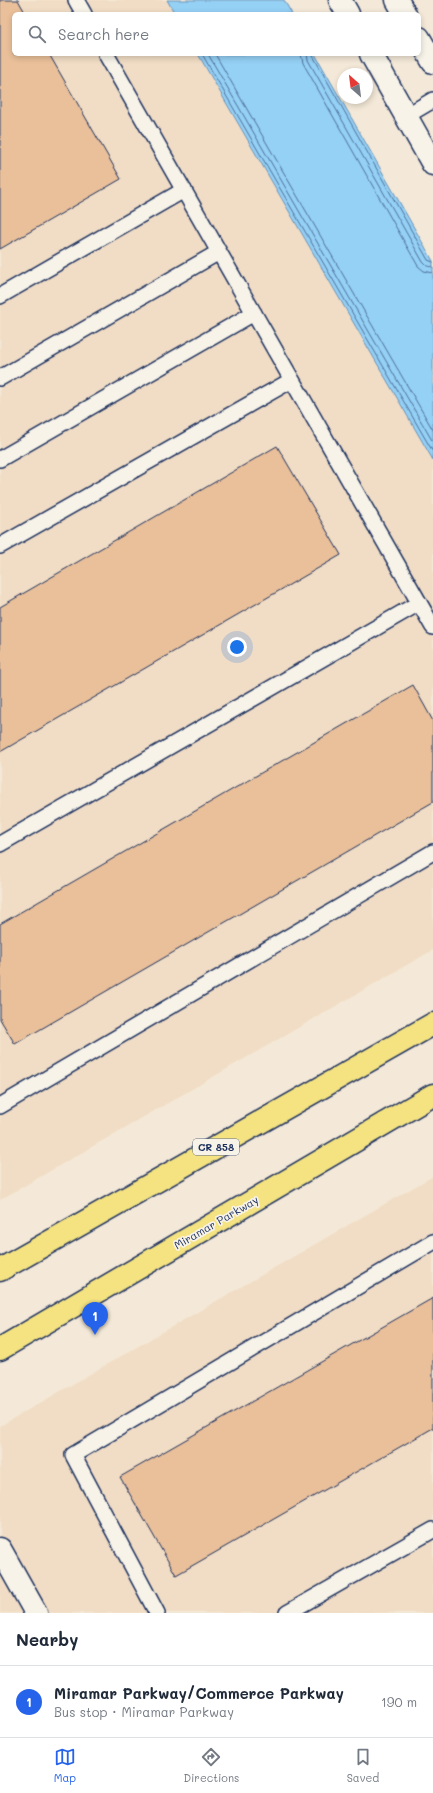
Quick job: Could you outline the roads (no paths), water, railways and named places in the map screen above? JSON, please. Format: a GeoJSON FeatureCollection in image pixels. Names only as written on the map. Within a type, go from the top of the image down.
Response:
{"type":"FeatureCollection","features":[{"type":"Feature","properties":{"kind":"main road"},"geometry":{"type":"LineString","coordinates":[[340,0],[347,12]]}},
{"type":"Feature","properties":{"kind":"main road"},"geometry":{"type":"LineString","coordinates":[[397,0],[404,12]]}},
{"type":"Feature","properties":{"kind":"main road"},"geometry":{"type":"LineString","coordinates":[[421,41],[433,62]]}},
{"type":"Feature","properties":{"kind":"main road"},"geometry":{"type":"LineString","coordinates":[[372,56],[433,164]]}},
{"type":"Feature","properties":{"kind":"main road","name":"CR 858"},"geometry":{"type":"LineString","coordinates":[[0,1270],[433,1024]]}},
{"type":"Feature","properties":{"kind":"main road","name":"Miramar Parkway"},"geometry":{"type":"LineString","coordinates":[[0,1349],[433,1095]]}},
{"type":"Feature","properties":{"kind":"main road"},"geometry":{"type":"LineString","coordinates":[[0,1549],[36,1613]]}},
{"type":"Feature","properties":{"kind":"lane"},"geometry":{"type":"LineString","coordinates":[[76,0],[83,12]]}},
{"type":"Feature","properties":{"kind":"lane"},"geometry":{"type":"LineString","coordinates":[[107,56],[433,627]]}},
{"type":"Feature","properties":{"kind":"lane"},"geometry":{"type":"LineString","coordinates":[[406,116],[433,100]]}},
{"type":"Feature","properties":{"kind":"lane"},"geometry":{"type":"LineString","coordinates":[[0,296],[184,190]]}},
{"type":"Feature","properties":{"kind":"lane"},"geometry":{"type":"LineString","coordinates":[[0,378],[219,252]]}},
{"type":"Feature","properties":{"kind":"lane"},"geometry":{"type":"LineString","coordinates":[[0,459],[254,313]]}},
{"type":"Feature","properties":{"kind":"lane"},"geometry":{"type":"LineString","coordinates":[[0,546],[292,380]]}},
{"type":"Feature","properties":{"kind":"lane"},"geometry":{"type":"LineString","coordinates":[[0,844],[419,603]]}},
{"type":"Feature","properties":{"kind":"lane"},"geometry":{"type":"LineString","coordinates":[[0,1106],[433,852]]}},
{"type":"Feature","properties":{"kind":"lane"},"geometry":{"type":"LineString","coordinates":[[157,1613],[73,1456],[433,1242]]}},
{"type":"Feature","properties":{"kind":"lane"},"geometry":{"type":"LineString","coordinates":[[287,1613],[433,1530]]}},
{"type":"Feature","properties":{"kind":"water"},"geometry":{"type":"Polygon","coordinates":[[[167,0],[284,0],[291,12],[174,12],[167,0]]]}},
{"type":"Feature","properties":{"kind":"water"},"geometry":{"type":"Polygon","coordinates":[[[199,56],[316,56],[337,93],[337,104],[344,104],[433,261],[433,460],[199,56]]]}},
{"type":"Feature","properties":{"kind":"place","name":"Miramar Parkway/Commerce Parkway"},"geometry":{"type":"Point","coordinates":[95,1335]}}]}
